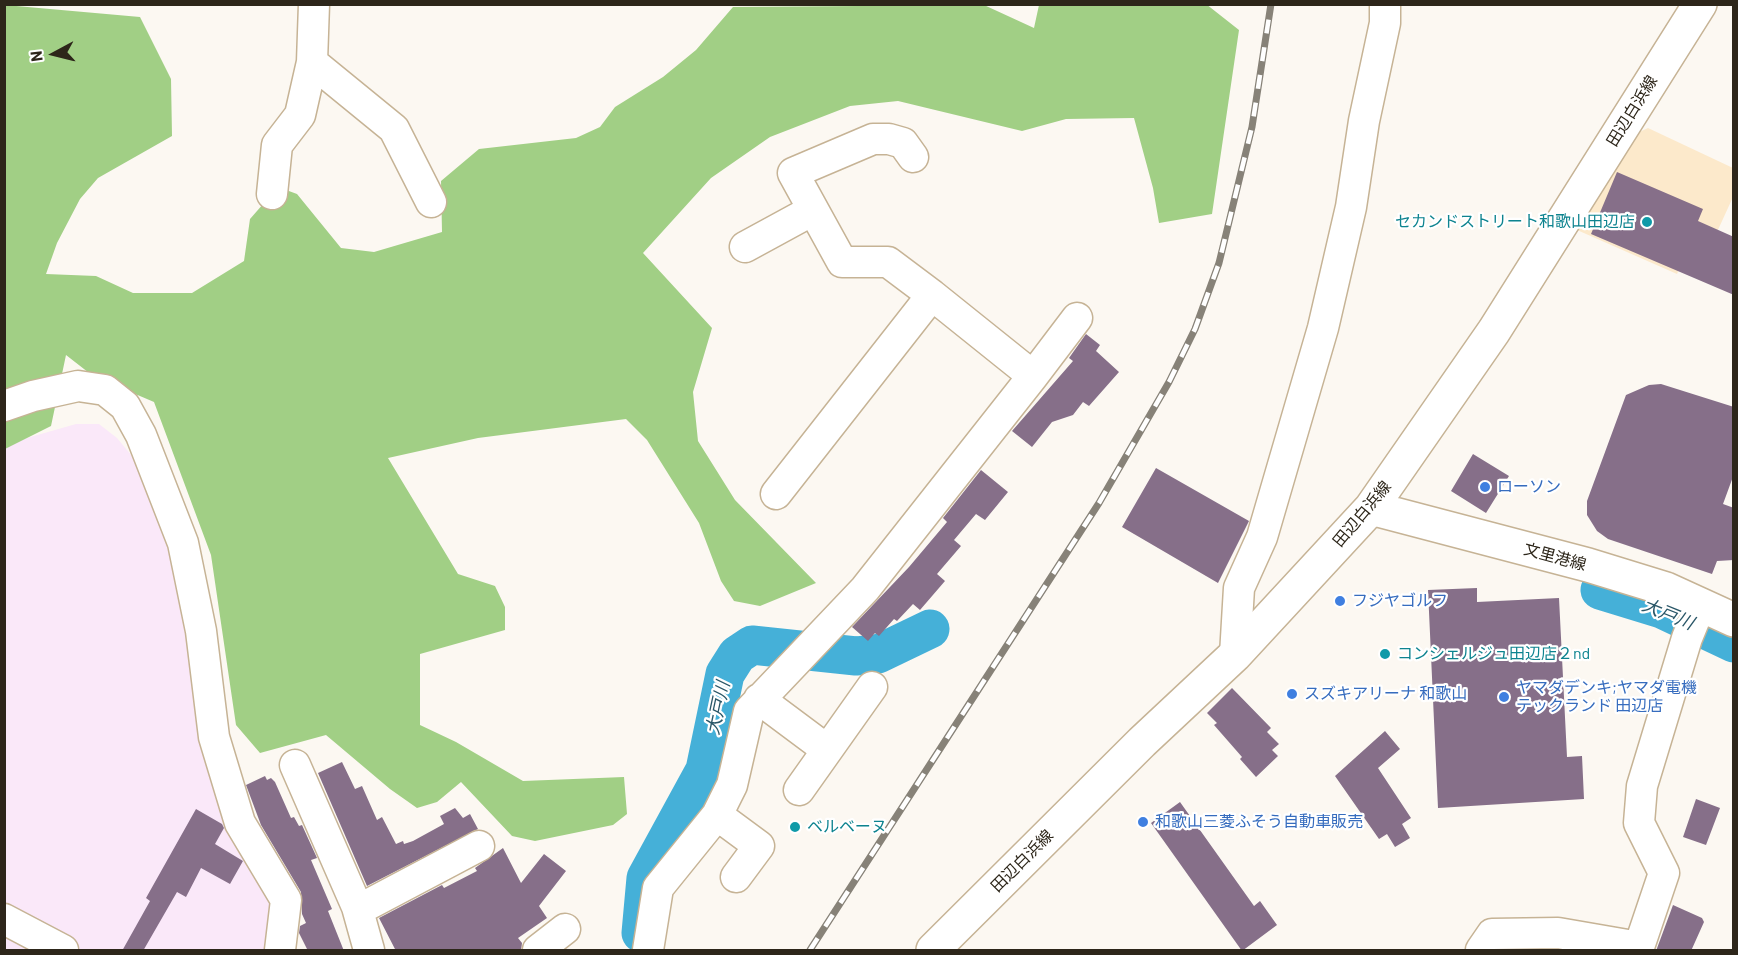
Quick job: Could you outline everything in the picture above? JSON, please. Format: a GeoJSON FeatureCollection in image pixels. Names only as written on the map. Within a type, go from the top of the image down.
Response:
{"type":"FeatureCollection","features":[{"type":"Feature","properties":{"kind":"main road","name":"田辺白浜線"},"geometry":{"type":"LineString","coordinates":[[933,951],[1142,742],[1235,655],[1371,508],[1494,331],[1700,4]]}},
{"type":"Feature","properties":{"kind":"main road","name":"文里港線"},"geometry":{"type":"LineString","coordinates":[[1371,508],[1588,565],[1666,589],[1695,620],[1734,620]]}},
{"type":"Feature","properties":{"kind":"street"},"geometry":{"type":"LineString","coordinates":[[272,194],[277,146],[300,115],[312,62],[314,4]]}},
{"type":"Feature","properties":{"kind":"street"},"geometry":{"type":"LineString","coordinates":[[1235,655],[1239,588],[1262,537],[1323,328],[1351,207],[1362,131],[1385,23],[1385,4]]}},
{"type":"Feature","properties":{"kind":"street"},"geometry":{"type":"LineString","coordinates":[[312,62],[394,129],[431,202]]}},
{"type":"Feature","properties":{"kind":"street"},"geometry":{"type":"LineString","coordinates":[[913,157],[903,143],[889,139],[873,139],[793,173],[842,262],[888,262],[1033,376]]}},
{"type":"Feature","properties":{"kind":"street"},"geometry":{"type":"LineString","coordinates":[[745,247],[813,210]]}},
{"type":"Feature","properties":{"kind":"street"},"geometry":{"type":"LineString","coordinates":[[776,494],[932,295]]}},
{"type":"Feature","properties":{"kind":"street"},"geometry":{"type":"LineString","coordinates":[[648,951],[657,888],[717,815],[732,784],[750,711],[865,589],[1077,318]]}},
{"type":"Feature","properties":{"kind":"street"},"geometry":{"type":"LineString","coordinates":[[4,406],[33,396],[78,386],[105,390],[125,406],[141,435],[183,543],[201,631],[214,737],[240,824],[286,900],[280,951]]}},
{"type":"Feature","properties":{"kind":"street"},"geometry":{"type":"LineString","coordinates":[[1482,951],[1492,934],[1558,933],[1639,947],[1664,873],[1639,823],[1642,786],[1695,620]]}},
{"type":"Feature","properties":{"kind":"street"},"geometry":{"type":"LineString","coordinates":[[799,790],[872,687]]}},
{"type":"Feature","properties":{"kind":"street"},"geometry":{"type":"LineString","coordinates":[[759,699],[826,749]]}},
{"type":"Feature","properties":{"kind":"street"},"geometry":{"type":"LineString","coordinates":[[295,765],[358,910],[369,951]]}},
{"type":"Feature","properties":{"kind":"street"},"geometry":{"type":"LineString","coordinates":[[717,815],[759,846],[736,877]]}},
{"type":"Feature","properties":{"kind":"street"},"geometry":{"type":"LineString","coordinates":[[358,910],[479,846]]}},
{"type":"Feature","properties":{"kind":"street"},"geometry":{"type":"LineString","coordinates":[[4,919],[63,951]]}},
{"type":"Feature","properties":{"kind":"street"},"geometry":{"type":"LineString","coordinates":[[538,951],[565,929]]}},
{"type":"Feature","properties":{"kind":"shaded area"},"geometry":{"type":"Polygon","coordinates":[[[1648,128],[1733,168],[1733,197],[1717,232],[1699,224],[1677,274],[1577,230],[1631,136],[1648,128]]]}},
{"type":"Feature","properties":{"kind":"shaded area"},"geometry":{"type":"Polygon","coordinates":[[[76,424],[99,424],[117,438],[142,468],[174,540],[214,737],[286,900],[280,950],[5,950],[5,449],[20,440],[76,424]]]}},
{"type":"Feature","properties":{"kind":"green space"},"geometry":{"type":"Polygon","coordinates":[[[1206,4],[1239,30],[1212,214],[1159,223],[1153,188],[1134,118],[1066,119],[1022,131],[898,101],[850,106],[770,137],[711,178],[643,253],[712,328],[693,392],[698,441],[735,500],[816,583],[760,606],[734,601],[721,581],[699,523],[647,440],[626,419],[478,438],[388,458],[458,574],[495,586],[505,607],[505,630],[420,654],[420,725],[456,742],[523,781],[624,777],[627,814],[613,825],[535,841],[512,836],[461,782],[437,802],[417,808],[390,789],[326,735],[260,753],[236,725],[211,555],[154,402],[93,376],[66,355],[51,426],[5,449],[5,5],[140,17],[171,79],[172,136],[98,178],[80,199],[57,243],[46,274],[96,276],[133,293],[192,293],[244,261],[250,219],[278,187],[297,194],[341,248],[374,252],[442,232],[441,181],[479,149],[576,138],[600,127],[615,107],[663,77],[696,50],[733,7],[984,5],[1034,28],[1039,5],[1206,4]]]}},
{"type":"Feature","properties":{"kind":"building","name":"セカンドストリート和歌山田辺店"},"geometry":{"type":"Polygon","coordinates":[[[1617,172],[1703,209],[1698,221],[1734,237],[1734,295],[1591,234],[1617,172]]]}},
{"type":"Feature","properties":{"kind":"building"},"geometry":{"type":"Polygon","coordinates":[[[1086,334],[1100,345],[1096,351],[1119,372],[1089,406],[1083,402],[1073,415],[1052,422],[1032,447],[1012,431],[1073,361],[1069,358],[1086,334]]]}},
{"type":"Feature","properties":{"kind":"building"},"geometry":{"type":"Polygon","coordinates":[[[1661,384],[1734,407],[1734,474],[1723,504],[1734,508],[1734,560],[1717,561],[1712,574],[1608,539],[1597,531],[1587,515],[1587,501],[1626,395],[1649,385],[1661,384]]]}},
{"type":"Feature","properties":{"kind":"building"},"geometry":{"type":"Polygon","coordinates":[[[1473,454],[1509,476],[1486,513],[1451,491],[1473,454]]]}},
{"type":"Feature","properties":{"kind":"building"},"geometry":{"type":"Polygon","coordinates":[[[1156,468],[1249,521],[1218,583],[1122,527],[1156,468]]]}},
{"type":"Feature","properties":{"kind":"building"},"geometry":{"type":"Polygon","coordinates":[[[981,470],[1008,492],[985,520],[976,514],[954,540],[961,546],[937,574],[945,581],[920,610],[913,604],[897,621],[894,619],[879,636],[875,633],[868,641],[852,627],[909,567],[947,522],[943,518],[981,470]]]}},
{"type":"Feature","properties":{"kind":"building"},"geometry":{"type":"Polygon","coordinates":[[[1477,588],[1477,602],[1559,598],[1567,757],[1582,756],[1584,799],[1438,808],[1428,590],[1477,588]]]}},
{"type":"Feature","properties":{"kind":"building"},"geometry":{"type":"Polygon","coordinates":[[[1232,688],[1271,728],[1267,732],[1279,744],[1272,750],[1278,756],[1256,777],[1214,725],[1217,723],[1207,713],[1232,688]]]}},
{"type":"Feature","properties":{"kind":"building"},"geometry":{"type":"Polygon","coordinates":[[[1385,731],[1400,749],[1378,768],[1411,818],[1402,824],[1410,838],[1395,847],[1387,834],[1379,839],[1335,776],[1385,731]]]}},
{"type":"Feature","properties":{"kind":"building"},"geometry":{"type":"Polygon","coordinates":[[[342,762],[355,789],[362,786],[377,820],[382,817],[396,844],[413,841],[444,824],[440,816],[455,808],[463,818],[470,814],[478,829],[367,886],[318,773],[342,762]]]}},
{"type":"Feature","properties":{"kind":"building"},"geometry":{"type":"Polygon","coordinates":[[[265,776],[267,780],[271,778],[275,782],[291,818],[294,817],[299,826],[302,825],[317,858],[311,860],[332,909],[328,911],[344,951],[308,951],[299,933],[300,926],[306,923],[302,914],[301,892],[261,825],[246,785],[265,776]]]}},
{"type":"Feature","properties":{"kind":"building"},"geometry":{"type":"Polygon","coordinates":[[[1696,799],[1720,808],[1706,845],[1683,837],[1696,799]]]}},
{"type":"Feature","properties":{"kind":"building"},"geometry":{"type":"Polygon","coordinates":[[[1180,802],[1254,906],[1260,901],[1277,925],[1242,951],[1151,823],[1180,802]]]}},
{"type":"Feature","properties":{"kind":"building"},"geometry":{"type":"Polygon","coordinates":[[[196,809],[222,824],[224,828],[215,844],[243,861],[230,884],[201,868],[186,897],[177,892],[143,951],[122,951],[150,901],[146,898],[196,809]]]}},
{"type":"Feature","properties":{"kind":"building"},"geometry":{"type":"Polygon","coordinates":[[[503,848],[521,883],[544,854],[566,871],[539,906],[547,918],[518,938],[522,943],[521,951],[396,951],[379,918],[442,885],[444,888],[477,871],[475,868],[503,848]]]}},
{"type":"Feature","properties":{"kind":"building"},"geometry":{"type":"Polygon","coordinates":[[[1673,905],[1702,918],[1704,922],[1691,951],[1656,951],[1673,905]]]}},
{"type":"Feature","properties":{"kind":"waterway","name":"大戸川"},"geometry":{"type":"LineString","coordinates":[[1600,590],[1662,609],[1734,643]]}},
{"type":"Feature","properties":{"kind":"waterway","name":"大戸川"},"geometry":{"type":"LineString","coordinates":[[641,933],[646,878],[705,770],[725,674],[737,655],[752,645],[856,656],[878,654],[930,629]]}},
{"type":"Feature","properties":{"kind":"railway"},"geometry":{"type":"LineString","coordinates":[[810,950],[1099,503],[1169,382],[1195,329],[1219,263],[1252,127],[1271,4]]}},
{"type":"Feature","properties":{"kind":"place","name":"セカンドストリート和歌山田辺店"},"geometry":{"type":"Point","coordinates":[1647,222]}},
{"type":"Feature","properties":{"kind":"place","name":"ローソン"},"geometry":{"type":"Point","coordinates":[1485,487]}},
{"type":"Feature","properties":{"kind":"place","name":"フジヤゴルフ"},"geometry":{"type":"Point","coordinates":[1340,601]}},
{"type":"Feature","properties":{"kind":"place","name":"コンシェルジュ田辺店２nd"},"geometry":{"type":"Point","coordinates":[1385,654]}},
{"type":"Feature","properties":{"kind":"place","name":"スズキアリーナ 和歌山"},"geometry":{"type":"Point","coordinates":[1292,694]}},
{"type":"Feature","properties":{"kind":"place","name":"ヤマダデンキ;ヤマダ電機 テックランド 田辺店"},"geometry":{"type":"Point","coordinates":[1504,697]}},
{"type":"Feature","properties":{"kind":"place","name":"和歌山三菱ふそう自動車販売"},"geometry":{"type":"Point","coordinates":[1143,822]}},
{"type":"Feature","properties":{"kind":"place","name":"ベルベーヌ"},"geometry":{"type":"Point","coordinates":[795,827]}}]}
